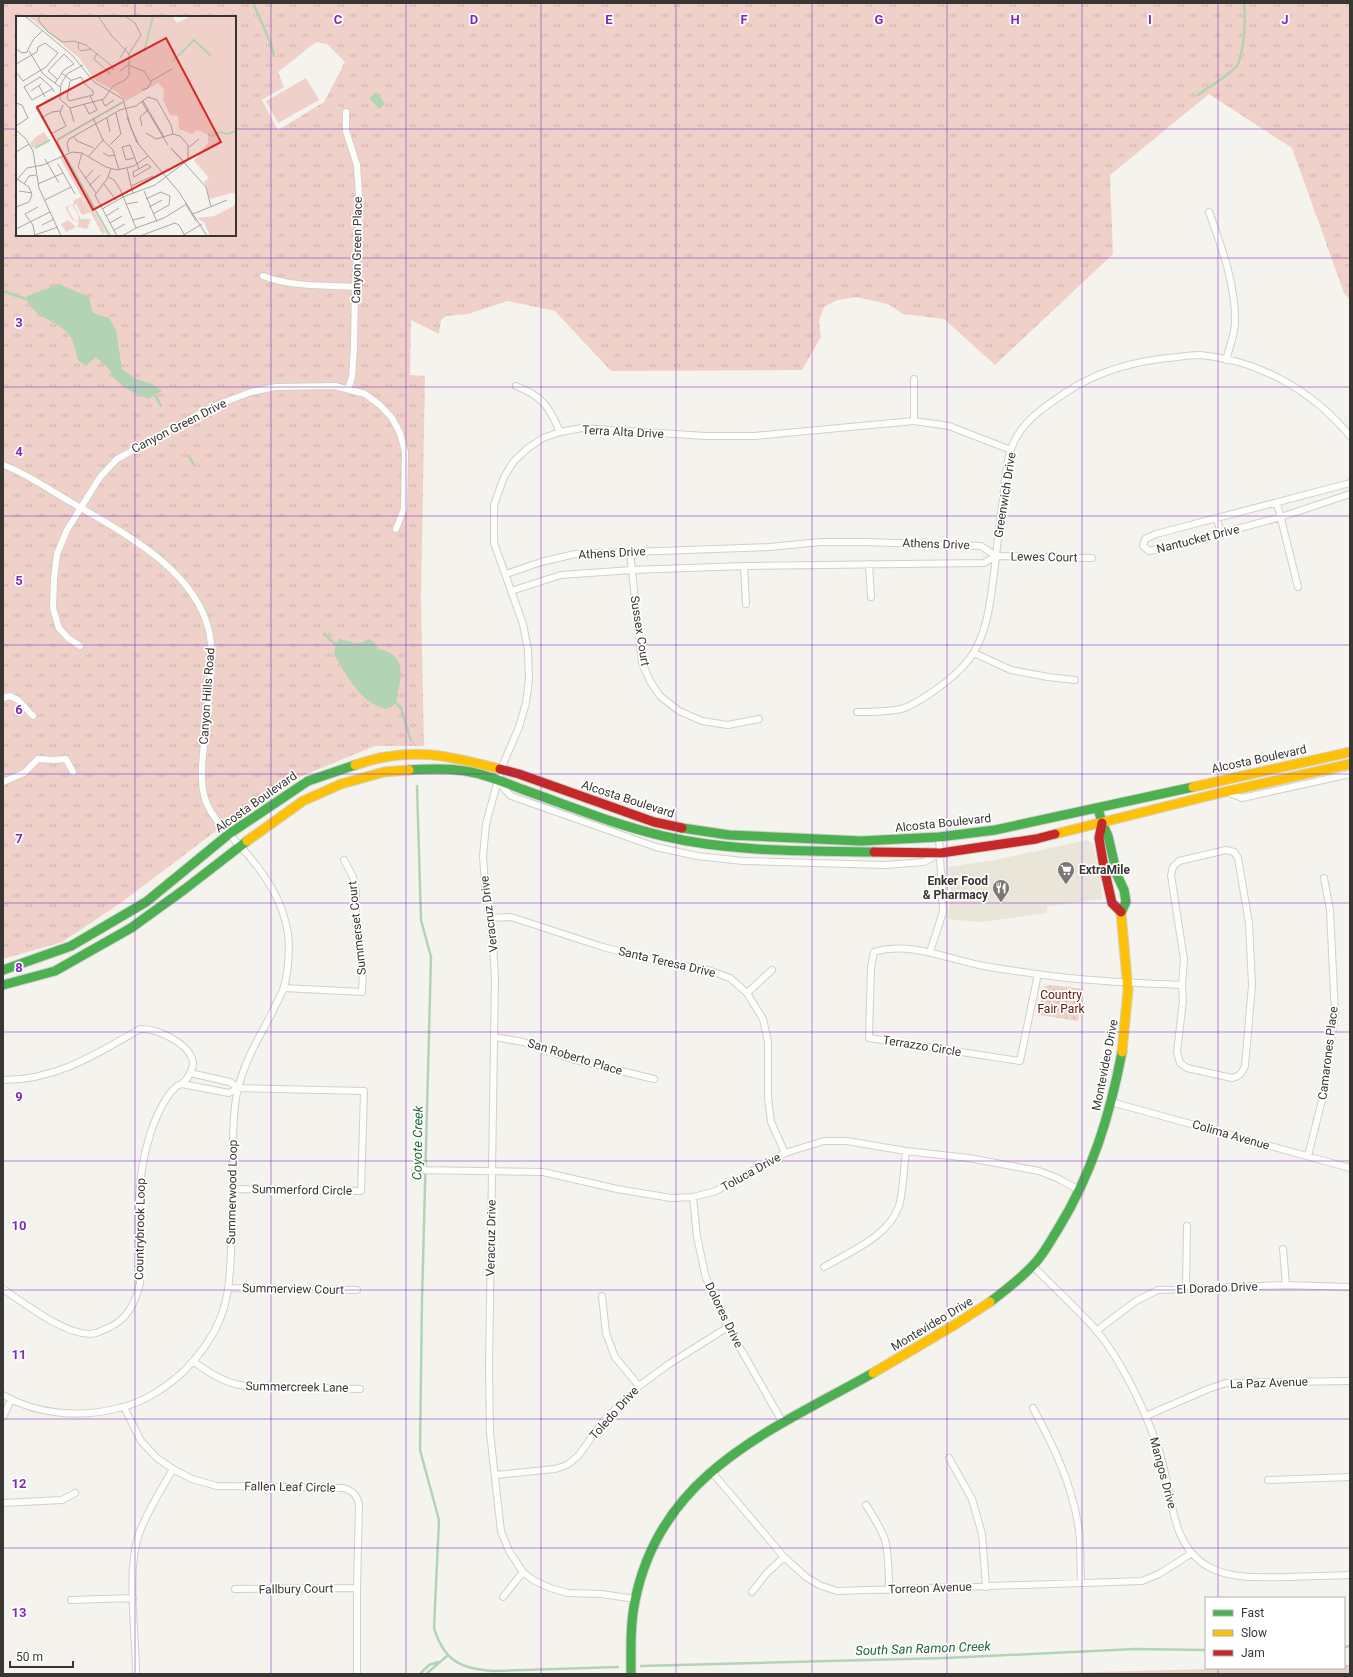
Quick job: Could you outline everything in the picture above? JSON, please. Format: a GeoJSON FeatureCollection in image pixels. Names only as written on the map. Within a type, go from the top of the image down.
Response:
{"type":"FeatureCollection","features":[{"type":"Feature","properties":{"kind":"main road","name":"Alcosta Boulevard"},"geometry":{"type":"LineString","coordinates":[[3,970],[71,946],[146,902],[228,834],[308,781],[372,759],[410,754],[434,754],[459,758],[519,774],[654,822],[703,832],[729,835],[861,842],[939,837],[995,830],[1350,752]]}},
{"type":"Feature","properties":{"kind":"main road","name":"Alcosta Boulevard"},"geometry":{"type":"LineString","coordinates":[[3,985],[55,971],[131,928],[185,889],[240,846],[303,801],[341,784],[384,772],[430,769],[458,770],[483,775],[618,823],[663,836],[720,846],[794,851],[941,853],[1036,839],[1224,792],[1350,764]]}},
{"type":"Feature","properties":{"kind":"main road"},"geometry":{"type":"LineString","coordinates":[[1098,808],[1102,823]]}},
{"type":"Feature","properties":{"kind":"main road","name":"Montevideo Drive"},"geometry":{"type":"LineString","coordinates":[[1102,823],[1099,838],[1104,868],[1112,903],[1121,912]]}},
{"type":"Feature","properties":{"kind":"main road","name":"Montevideo Drive"},"geometry":{"type":"LineString","coordinates":[[631,1674],[632,1623],[636,1599],[643,1573],[658,1539],[674,1512],[692,1489],[711,1471],[733,1454],[783,1423],[957,1324],[988,1304],[1032,1265],[1069,1214],[1094,1160],[1111,1102],[1126,1020],[1128,983],[1121,912],[1126,902],[1124,890],[1118,875],[1108,836],[1102,823]]}},
{"type":"Feature","properties":{"kind":"street","name":"Canyon Green Place"},"geometry":{"type":"LineString","coordinates":[[346,112],[346,131],[357,165],[360,210],[355,287],[352,377],[348,389]]}},
{"type":"Feature","properties":{"kind":"street"},"geometry":{"type":"LineString","coordinates":[[1209,212],[1224,253],[1233,293],[1235,326],[1226,360]]}},
{"type":"Feature","properties":{"kind":"street"},"geometry":{"type":"LineString","coordinates":[[263,276],[277,281],[301,285],[355,287]]}},
{"type":"Feature","properties":{"kind":"street","name":"Greenwich Drive"},"geometry":{"type":"LineString","coordinates":[[857,712],[878,712],[903,709],[937,690],[956,674],[974,652],[985,625],[996,556],[1005,479],[1011,450],[1025,425],[1048,404],[1074,387],[1101,373],[1126,365],[1158,358],[1199,355],[1226,360],[1259,369],[1294,386],[1324,408],[1350,436]]}},
{"type":"Feature","properties":{"kind":"street"},"geometry":{"type":"LineString","coordinates":[[914,379],[914,421]]}},
{"type":"Feature","properties":{"kind":"street","name":"Canyon Green Drive"},"geometry":{"type":"LineString","coordinates":[[80,646],[68,638],[59,628],[53,608],[54,579],[57,554],[67,530],[100,477],[117,459],[214,406],[251,392],[276,388],[335,386],[365,394],[380,405],[392,418],[400,433],[405,452],[404,509],[396,529]]}},
{"type":"Feature","properties":{"kind":"street"},"geometry":{"type":"LineString","coordinates":[[516,386],[528,390],[543,401],[551,411],[560,432]]}},
{"type":"Feature","properties":{"kind":"street","name":"Terra Alta Drive"},"geometry":{"type":"LineString","coordinates":[[501,769],[519,727],[526,702],[529,679],[528,650],[524,631],[506,574],[494,543],[494,505],[504,477],[514,461],[542,438],[560,432],[582,428],[706,436],[754,436],[914,421],[949,426],[1011,450]]}},
{"type":"Feature","properties":{"kind":"street","name":"Canyon Hills Road"},"geometry":{"type":"LineString","coordinates":[[3,465],[23,474],[81,508],[151,552],[178,577],[192,594],[204,618],[210,641],[211,664],[202,758],[204,795],[212,813],[228,834]]}},
{"type":"Feature","properties":{"kind":"street","name":"Nantucket Drive"},"geometry":{"type":"LineString","coordinates":[[1350,483],[1150,536],[1145,539],[1144,546],[1146,549],[1153,550],[1221,534],[1281,517],[1350,494]]}},
{"type":"Feature","properties":{"kind":"street"},"geometry":{"type":"LineString","coordinates":[[1277,503],[1298,587]]}},
{"type":"Feature","properties":{"kind":"street"},"geometry":{"type":"LineString","coordinates":[[1217,519],[1221,534]]}},
{"type":"Feature","properties":{"kind":"street","name":"Athens Drive"},"geometry":{"type":"LineString","coordinates":[[506,574],[541,562],[575,554],[770,547],[821,542],[981,546],[996,556],[984,563],[744,566],[632,570],[561,575],[511,592]]}},
{"type":"Feature","properties":{"kind":"street","name":"Sussex Court"},"geometry":{"type":"LineString","coordinates":[[630,552],[642,663],[650,681],[660,696],[679,711],[702,721],[728,724],[760,719]]}},
{"type":"Feature","properties":{"kind":"street","name":"Lewes Court"},"geometry":{"type":"LineString","coordinates":[[996,556],[1092,558]]}},
{"type":"Feature","properties":{"kind":"street"},"geometry":{"type":"LineString","coordinates":[[869,564],[871,597]]}},
{"type":"Feature","properties":{"kind":"street"},"geometry":{"type":"LineString","coordinates":[[744,566],[746,604]]}},
{"type":"Feature","properties":{"kind":"street"},"geometry":{"type":"LineString","coordinates":[[974,652],[1011,670],[1048,677],[1075,680]]}},
{"type":"Feature","properties":{"kind":"street"},"geometry":{"type":"LineString","coordinates":[[3,698],[10,696],[18,700],[33,716]]}},
{"type":"Feature","properties":{"kind":"street"},"geometry":{"type":"LineString","coordinates":[[3,782],[24,773],[38,758],[53,760],[66,759],[73,772]]}},
{"type":"Feature","properties":{"kind":"street","name":"Veracruz Drive"},"geometry":{"type":"LineString","coordinates":[[501,769],[486,824],[483,856],[495,977],[489,1367],[490,1433],[496,1475],[501,1530],[509,1551],[524,1572],[534,1580],[550,1588],[568,1593],[601,1594],[636,1599]]}},
{"type":"Feature","properties":{"kind":"street","name":"Alcosta Boulevard"},"geometry":{"type":"LineString","coordinates":[[1224,792],[1242,798],[1350,774]]}},
{"type":"Feature","properties":{"kind":"street","name":"Alcosta Boulevard"},"geometry":{"type":"LineString","coordinates":[[497,781],[510,796],[656,847],[696,856],[743,861],[885,864],[924,862],[941,853]]}},
{"type":"Feature","properties":{"kind":"street","name":"Summerwood Loop"},"geometry":{"type":"LineString","coordinates":[[3,1395],[11,1400],[41,1410],[76,1414],[105,1412],[124,1407],[155,1393],[177,1378],[194,1362],[209,1342],[220,1319],[230,1288],[234,1110],[238,1088],[244,1066],[284,988],[288,956],[288,933],[279,901],[264,875],[228,834]]}},
{"type":"Feature","properties":{"kind":"street"},"geometry":{"type":"LineString","coordinates":[[930,952],[943,912],[939,837]]}},
{"type":"Feature","properties":{"kind":"street"},"geometry":{"type":"LineString","coordinates":[[1226,850],[1234,852],[1238,858],[1249,931],[1252,985],[1245,1066],[1238,1077],[1232,1078],[1187,1068],[1180,1063],[1177,1052],[1183,1001],[1182,985],[1184,960],[1171,875],[1173,867],[1179,861],[1226,850]]}},
{"type":"Feature","properties":{"kind":"street","name":"Summerset Court"},"geometry":{"type":"LineString","coordinates":[[284,988],[362,992],[363,968],[356,923],[356,893],[352,877],[344,860]]}},
{"type":"Feature","properties":{"kind":"street","name":"Camarones Place"},"geometry":{"type":"LineString","coordinates":[[1308,1156],[1323,1096],[1335,1014],[1330,910],[1324,878]]}},
{"type":"Feature","properties":{"kind":"street","name":"Santa Teresa Drive"},"geometry":{"type":"LineString","coordinates":[[490,918],[511,917],[603,947],[653,960],[711,971],[730,978],[747,992],[762,1019],[768,1042],[768,1098],[771,1122],[784,1153]]}},
{"type":"Feature","properties":{"kind":"street","name":"Terrazzo Circle"},"geometry":{"type":"LineString","coordinates":[[1038,974],[1020,1061],[869,1038],[874,952],[887,948],[930,952],[978,964],[1038,974],[1128,983],[1182,985]]}},
{"type":"Feature","properties":{"kind":"street"},"geometry":{"type":"LineString","coordinates":[[747,992],[772,970]]}},
{"type":"Feature","properties":{"kind":"street"},"geometry":{"type":"LineString","coordinates":[[3,1080],[31,1078],[56,1072],[92,1056],[140,1030],[147,1029],[154,1030],[178,1042],[186,1050],[193,1064],[190,1073],[230,1082],[238,1088],[229,1093],[182,1084]]}},
{"type":"Feature","properties":{"kind":"street","name":"San Roberto Place"},"geometry":{"type":"LineString","coordinates":[[495,1037],[523,1042],[572,1059],[654,1079]]}},
{"type":"Feature","properties":{"kind":"street","name":"Countrybrook Loop"},"geometry":{"type":"LineString","coordinates":[[3,1289],[68,1330],[82,1334],[95,1333],[119,1323],[130,1310],[137,1296],[140,1283],[138,1194],[140,1177],[150,1134],[160,1111],[171,1092],[177,1086],[182,1084],[190,1073]]}},
{"type":"Feature","properties":{"kind":"street","name":"Summerford Circle"},"geometry":{"type":"LineString","coordinates":[[233,1189],[361,1191],[364,1091],[238,1088]]}},
{"type":"Feature","properties":{"kind":"street","name":"Colima Avenue"},"geometry":{"type":"LineString","coordinates":[[1111,1102],[1350,1168]]}},
{"type":"Feature","properties":{"kind":"street","name":"Toluca Drive"},"geometry":{"type":"LineString","coordinates":[[415,1170],[543,1172],[617,1189],[671,1198],[693,1197],[716,1191],[784,1153],[824,1141],[848,1141],[906,1151],[970,1158],[1039,1171],[1081,1190]]}},
{"type":"Feature","properties":{"kind":"street"},"geometry":{"type":"LineString","coordinates":[[824,1267],[876,1236],[891,1222],[899,1205],[906,1151]]}},
{"type":"Feature","properties":{"kind":"street","name":"Dolores Drive"},"geometry":{"type":"LineString","coordinates":[[693,1197],[697,1237],[706,1278],[728,1327],[783,1423]]}},
{"type":"Feature","properties":{"kind":"street"},"geometry":{"type":"LineString","coordinates":[[1186,1289],[1187,1226]]}},
{"type":"Feature","properties":{"kind":"street"},"geometry":{"type":"LineString","coordinates":[[1283,1249],[1286,1285]]}},
{"type":"Feature","properties":{"kind":"street","name":"Mangos Drive"},"geometry":{"type":"LineString","coordinates":[[1032,1265],[1096,1331],[1118,1361],[1146,1416],[1159,1450],[1177,1530],[1192,1553],[1209,1567],[1231,1575],[1250,1578],[1350,1575]]}},
{"type":"Feature","properties":{"kind":"street","name":"El Dorado Drive"},"geometry":{"type":"LineString","coordinates":[[1096,1331],[1136,1301],[1158,1290],[1286,1285],[1350,1287]]}},
{"type":"Feature","properties":{"kind":"street","name":"Summerview Court"},"geometry":{"type":"LineString","coordinates":[[230,1288],[356,1290]]}},
{"type":"Feature","properties":{"kind":"street"},"geometry":{"type":"LineString","coordinates":[[602,1296],[606,1333],[615,1357],[639,1386]]}},
{"type":"Feature","properties":{"kind":"street","name":"Toledo Drive"},"geometry":{"type":"LineString","coordinates":[[496,1475],[555,1470],[567,1465],[578,1456],[605,1419],[639,1386],[669,1364],[728,1327]]}},
{"type":"Feature","properties":{"kind":"street","name":"Summercreek Lane"},"geometry":{"type":"LineString","coordinates":[[194,1362],[213,1376],[229,1383],[244,1386],[360,1389]]}},
{"type":"Feature","properties":{"kind":"street","name":"La Paz Avenue"},"geometry":{"type":"LineString","coordinates":[[1146,1416],[1208,1389],[1226,1384],[1350,1381]]}},
{"type":"Feature","properties":{"kind":"street"},"geometry":{"type":"LineString","coordinates":[[3,1417],[11,1400]]}},
{"type":"Feature","properties":{"kind":"street","name":"Fallen Leaf Circle"},"geometry":{"type":"LineString","coordinates":[[124,1407],[141,1442],[157,1458],[173,1469],[192,1479],[217,1486],[343,1488],[351,1490],[356,1495],[359,1504],[356,1588],[357,1674]]}},
{"type":"Feature","properties":{"kind":"street"},"geometry":{"type":"LineString","coordinates":[[1033,1408],[1056,1452],[1071,1494],[1079,1531],[1081,1582]]}},
{"type":"Feature","properties":{"kind":"street"},"geometry":{"type":"LineString","coordinates":[[949,1458],[972,1499],[982,1534],[986,1586]]}},
{"type":"Feature","properties":{"kind":"street"},"geometry":{"type":"LineString","coordinates":[[136,1674],[133,1598],[134,1562],[139,1535],[150,1510],[173,1469]]}},
{"type":"Feature","properties":{"kind":"street","name":"Torreon Avenue"},"geometry":{"type":"LineString","coordinates":[[711,1471],[784,1557],[806,1577],[819,1585],[837,1591],[1142,1581],[1159,1574],[1192,1553]]}},
{"type":"Feature","properties":{"kind":"street"},"geometry":{"type":"LineString","coordinates":[[1268,1480],[1350,1477]]}},
{"type":"Feature","properties":{"kind":"street"},"geometry":{"type":"LineString","coordinates":[[3,1503],[62,1500],[75,1493]]}},
{"type":"Feature","properties":{"kind":"street"},"geometry":{"type":"LineString","coordinates":[[866,1505],[875,1519],[884,1540],[888,1559],[889,1590]]}},
{"type":"Feature","properties":{"kind":"street"},"geometry":{"type":"LineString","coordinates":[[752,1592],[766,1574],[784,1557]]}},
{"type":"Feature","properties":{"kind":"street"},"geometry":{"type":"LineString","coordinates":[[503,1597],[524,1572]]}},
{"type":"Feature","properties":{"kind":"street","name":"Fallbury Court"},"geometry":{"type":"LineString","coordinates":[[235,1589],[356,1588]]}},
{"type":"Feature","properties":{"kind":"street"},"geometry":{"type":"LineString","coordinates":[[71,1600],[133,1598]]}},
{"type":"Feature","properties":{"kind":"shaded area"},"geometry":{"type":"Polygon","coordinates":[[[377,92],[385,104],[379,109],[369,98],[377,92]]]}},
{"type":"Feature","properties":{"kind":"shaded area"},"geometry":{"type":"Polygon","coordinates":[[[59,284],[89,297],[93,313],[109,318],[116,330],[122,369],[136,379],[152,384],[162,391],[148,399],[125,388],[112,376],[110,370],[96,357],[86,366],[78,360],[73,341],[67,333],[62,328],[41,316],[30,306],[26,299],[27,296],[59,284]]]}},
{"type":"Feature","properties":{"kind":"shaded area"},"geometry":{"type":"Polygon","coordinates":[[[339,639],[354,643],[361,643],[369,639],[375,643],[378,649],[388,652],[395,657],[399,662],[400,669],[396,703],[387,709],[369,701],[362,695],[350,680],[334,655],[335,644],[339,639]]]}},
{"type":"Feature","properties":{"kind":"shaded area"},"geometry":{"type":"Polygon","coordinates":[[[1087,840],[1093,844],[1103,899],[1047,906],[1047,913],[981,922],[948,919],[951,892],[948,867],[995,860],[1087,840]]]}},
{"type":"Feature","properties":{"kind":"green space"},"geometry":{"type":"Polygon","coordinates":[[[3,3],[1350,3],[1350,300],[1344,293],[1292,148],[1209,94],[1110,175],[1113,254],[995,365],[944,319],[903,314],[888,304],[856,297],[837,300],[824,307],[819,321],[821,337],[802,370],[611,371],[555,311],[508,301],[468,314],[446,316],[441,320],[439,334],[411,320],[410,375],[425,376],[421,598],[424,746],[375,746],[282,784],[241,812],[122,902],[62,942],[3,959],[3,3]],[[316,42],[278,72],[284,87],[262,100],[278,130],[324,102],[345,62],[327,44],[316,42]]]}},
{"type":"Feature","properties":{"kind":"green space"},"geometry":{"type":"Polygon","coordinates":[[[306,78],[319,100],[278,123],[266,101],[306,78]]]}},
{"type":"Feature","properties":{"kind":"green space","name":"Country Fair Park"},"geometry":{"type":"Polygon","coordinates":[[[1051,985],[1083,989],[1078,1021],[1039,1015],[1043,989],[1046,986],[1051,985]]]}},
{"type":"Feature","properties":{"kind":"green space"},"geometry":{"type":"Polygon","coordinates":[[[1345,1665],[1350,1665],[1350,1674],[1024,1674],[1211,1669],[1345,1669],[1345,1665]]]}},
{"type":"Feature","properties":{"kind":"waterway"},"geometry":{"type":"LineString","coordinates":[[253,3],[271,44],[274,56]]}},
{"type":"Feature","properties":{"kind":"waterway"},"geometry":{"type":"LineString","coordinates":[[1198,95],[1227,75],[1239,62],[1244,36],[1244,3]]}},
{"type":"Feature","properties":{"kind":"waterway","name":"Coyote Creek"},"geometry":{"type":"LineString","coordinates":[[3,291],[26,299]]}},
{"type":"Feature","properties":{"kind":"waterway","name":"Coyote Creek"},"geometry":{"type":"LineString","coordinates":[[155,395],[161,406]]}},
{"type":"Feature","properties":{"kind":"waterway","name":"Coyote Creek"},"geometry":{"type":"LineString","coordinates":[[189,456],[194,465]]}},
{"type":"Feature","properties":{"kind":"waterway","name":"Coyote Creek"},"geometry":{"type":"LineString","coordinates":[[324,634],[335,644]]}},
{"type":"Feature","properties":{"kind":"waterway","name":"Coyote Creek"},"geometry":{"type":"LineString","coordinates":[[396,703],[401,708],[411,741]]}},
{"type":"Feature","properties":{"kind":"waterway","name":"Coyote Creek"},"geometry":{"type":"LineString","coordinates":[[417,786],[421,920],[431,957],[422,1300],[420,1450],[439,1520],[434,1628],[438,1639],[449,1656],[455,1661],[472,1668],[494,1671],[618,1667]]}},
{"type":"Feature","properties":{"kind":"waterway","name":"South San Ramon Creek"},"geometry":{"type":"LineString","coordinates":[[1345,1647],[1350,1646]]}},
{"type":"Feature","properties":{"kind":"waterway","name":"South San Ramon Creek"},"geometry":{"type":"LineString","coordinates":[[641,1666],[945,1658],[1135,1649],[1205,1650]]}},
{"type":"Feature","properties":{"kind":"waterway"},"geometry":{"type":"LineString","coordinates":[[426,1674],[447,1656]]}},
{"type":"Feature","properties":{"kind":"waterway"},"geometry":{"type":"LineString","coordinates":[[420,1674],[429,1665],[438,1662]]}},
{"type":"Feature","properties":{"kind":"traffic: fast"},"geometry":{"type":"LineString","coordinates":[[3,970],[71,946],[146,902],[229,834],[308,781],[355,765]]}},
{"type":"Feature","properties":{"kind":"traffic: fast"},"geometry":{"type":"LineString","coordinates":[[409,770],[445,769],[475,773],[493,778],[611,821],[646,832],[689,841],[768,850],[874,852]]}},
{"type":"Feature","properties":{"kind":"traffic: fast"},"geometry":{"type":"LineString","coordinates":[[682,828],[729,835],[861,841],[939,837],[995,830],[1193,787]]}},
{"type":"Feature","properties":{"kind":"traffic: fast"},"geometry":{"type":"LineString","coordinates":[[1098,808],[1102,823],[1108,836],[1117,875],[1124,890],[1126,902],[1121,913]]}},
{"type":"Feature","properties":{"kind":"traffic: fast"},"geometry":{"type":"LineString","coordinates":[[3,985],[55,971],[131,928],[247,841]]}},
{"type":"Feature","properties":{"kind":"traffic: fast"},"geometry":{"type":"LineString","coordinates":[[990,1302],[1031,1268],[1048,1246],[1070,1208],[1081,1187],[1098,1144],[1112,1098],[1122,1052]]}},
{"type":"Feature","properties":{"kind":"traffic: fast"},"geometry":{"type":"LineString","coordinates":[[631,1674],[632,1628],[635,1601],[648,1557],[669,1519],[695,1488],[726,1460],[760,1436],[873,1373]]}},
{"type":"Feature","properties":{"kind":"traffic: slow"},"geometry":{"type":"LineString","coordinates":[[1193,787],[1350,752]]}},
{"type":"Feature","properties":{"kind":"traffic: slow"},"geometry":{"type":"LineString","coordinates":[[355,765],[375,759],[411,754],[463,760],[500,769]]}},
{"type":"Feature","properties":{"kind":"traffic: slow"},"geometry":{"type":"LineString","coordinates":[[1055,834],[1224,792],[1350,764]]}},
{"type":"Feature","properties":{"kind":"traffic: slow"},"geometry":{"type":"LineString","coordinates":[[247,841],[303,801],[341,784],[384,772],[409,770]]}},
{"type":"Feature","properties":{"kind":"traffic: slow"},"geometry":{"type":"LineString","coordinates":[[1121,913],[1128,990],[1122,1052]]}},
{"type":"Feature","properties":{"kind":"traffic: slow"},"geometry":{"type":"LineString","coordinates":[[873,1373],[990,1302]]}},
{"type":"Feature","properties":{"kind":"traffic: jam"},"geometry":{"type":"LineString","coordinates":[[500,769],[519,774],[654,822],[682,828]]}},
{"type":"Feature","properties":{"kind":"traffic: jam"},"geometry":{"type":"LineString","coordinates":[[1102,823],[1099,838],[1104,868],[1112,903],[1121,912]]}},
{"type":"Feature","properties":{"kind":"traffic: jam"},"geometry":{"type":"LineString","coordinates":[[874,852],[941,853],[1036,839],[1055,834]]}},
{"type":"Feature","properties":{"kind":"place","name":"ExtraMile"},"geometry":{"type":"Point","coordinates":[1066,885]}},
{"type":"Feature","properties":{"kind":"place","name":"Enker Food & Pharmacy"},"geometry":{"type":"Point","coordinates":[1001,903]}}]}
